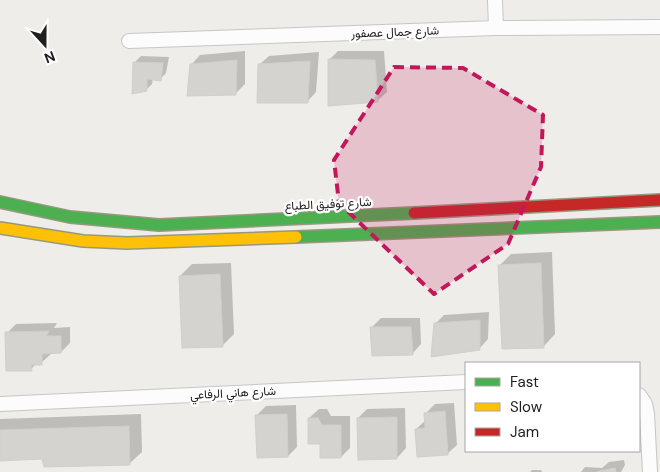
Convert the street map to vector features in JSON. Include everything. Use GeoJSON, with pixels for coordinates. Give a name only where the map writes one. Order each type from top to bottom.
{"type":"FeatureCollection","features":[{"type":"Feature","properties":{"kind":"street"},"geometry":{"type":"LineString","coordinates":[[495,0],[496,28]]}},
{"type":"Feature","properties":{"kind":"street","name":"شارع جمال عصفور"},"geometry":{"type":"LineString","coordinates":[[130,41],[496,28],[660,27]]}},
{"type":"Feature","properties":{"kind":"street","name":"شارع توفيق الطباع"},"geometry":{"type":"LineString","coordinates":[[0,202],[70,217],[159,225],[660,200]]}},
{"type":"Feature","properties":{"kind":"street"},"geometry":{"type":"LineString","coordinates":[[0,228],[83,241],[127,243],[660,222]]}},
{"type":"Feature","properties":{"kind":"street","name":"شارع هاني الرفاعي"},"geometry":{"type":"LineString","coordinates":[[0,404],[465,382]]}},
{"type":"Feature","properties":{"kind":"street"},"geometry":{"type":"LineString","coordinates":[[640,396],[645,404],[647,414],[650,472]]}},
{"type":"Feature","properties":{"kind":"highlighted area"},"geometry":{"type":"Polygon","coordinates":[[[394,67],[463,68],[543,115],[541,167],[508,244],[434,294],[339,203],[334,160],[394,67]]]}},
{"type":"Feature","properties":{"kind":"building"},"geometry":{"type":"Polygon","coordinates":[[[328,59],[375,60],[378,102],[328,106],[328,59]]]}},
{"type":"Feature","properties":{"kind":"building"},"geometry":{"type":"Polygon","coordinates":[[[237,60],[236,95],[187,96],[190,64],[237,60]]]}},
{"type":"Feature","properties":{"kind":"building"},"geometry":{"type":"Polygon","coordinates":[[[310,61],[308,103],[257,103],[258,64],[310,61]]]}},
{"type":"Feature","properties":{"kind":"building"},"geometry":{"type":"Polygon","coordinates":[[[133,62],[163,63],[161,81],[147,79],[147,91],[132,94],[133,62]]]}},
{"type":"Feature","properties":{"kind":"building"},"geometry":{"type":"Polygon","coordinates":[[[541,263],[544,348],[502,349],[498,265],[541,263]]]}},
{"type":"Feature","properties":{"kind":"building"},"geometry":{"type":"Polygon","coordinates":[[[220,274],[223,347],[182,348],[179,276],[220,274]]]}},
{"type":"Feature","properties":{"kind":"building"},"geometry":{"type":"Polygon","coordinates":[[[480,320],[480,350],[431,357],[434,323],[480,320]]]}},
{"type":"Feature","properties":{"kind":"building"},"geometry":{"type":"Polygon","coordinates":[[[370,327],[411,327],[413,355],[372,356],[370,327]]]}},
{"type":"Feature","properties":{"kind":"building"},"geometry":{"type":"Polygon","coordinates":[[[49,331],[46,336],[61,336],[61,353],[42,354],[42,365],[31,365],[32,371],[6,371],[5,332],[49,331]]]}},
{"type":"Feature","properties":{"kind":"building"},"geometry":{"type":"Polygon","coordinates":[[[445,411],[448,455],[417,457],[415,429],[425,428],[424,413],[445,411]]]}},
{"type":"Feature","properties":{"kind":"building"},"geometry":{"type":"Polygon","coordinates":[[[287,414],[288,457],[257,458],[255,415],[287,414]]]}},
{"type":"Feature","properties":{"kind":"building"},"geometry":{"type":"Polygon","coordinates":[[[397,417],[397,459],[358,460],[357,418],[397,417]]]}},
{"type":"Feature","properties":{"kind":"building"},"geometry":{"type":"Polygon","coordinates":[[[308,418],[318,418],[322,425],[341,425],[341,458],[320,458],[320,444],[308,444],[308,418]]]}},
{"type":"Feature","properties":{"kind":"building"},"geometry":{"type":"Polygon","coordinates":[[[129,426],[130,465],[44,467],[42,459],[0,461],[0,430],[129,426]]]}},
{"type":"Feature","properties":{"kind":"building"},"geometry":{"type":"Polygon","coordinates":[[[615,468],[616,472],[597,472],[599,471],[615,468]]]}},
{"type":"Feature","properties":{"kind":"traffic: fast"},"geometry":{"type":"LineString","coordinates":[[0,202],[70,217],[159,225],[414,213]]}},
{"type":"Feature","properties":{"kind":"traffic: fast"},"geometry":{"type":"LineString","coordinates":[[296,237],[660,222]]}},
{"type":"Feature","properties":{"kind":"traffic: slow"},"geometry":{"type":"LineString","coordinates":[[0,228],[83,241],[127,243],[296,237]]}},
{"type":"Feature","properties":{"kind":"traffic: jam"},"geometry":{"type":"LineString","coordinates":[[414,213],[660,200]]}}]}
